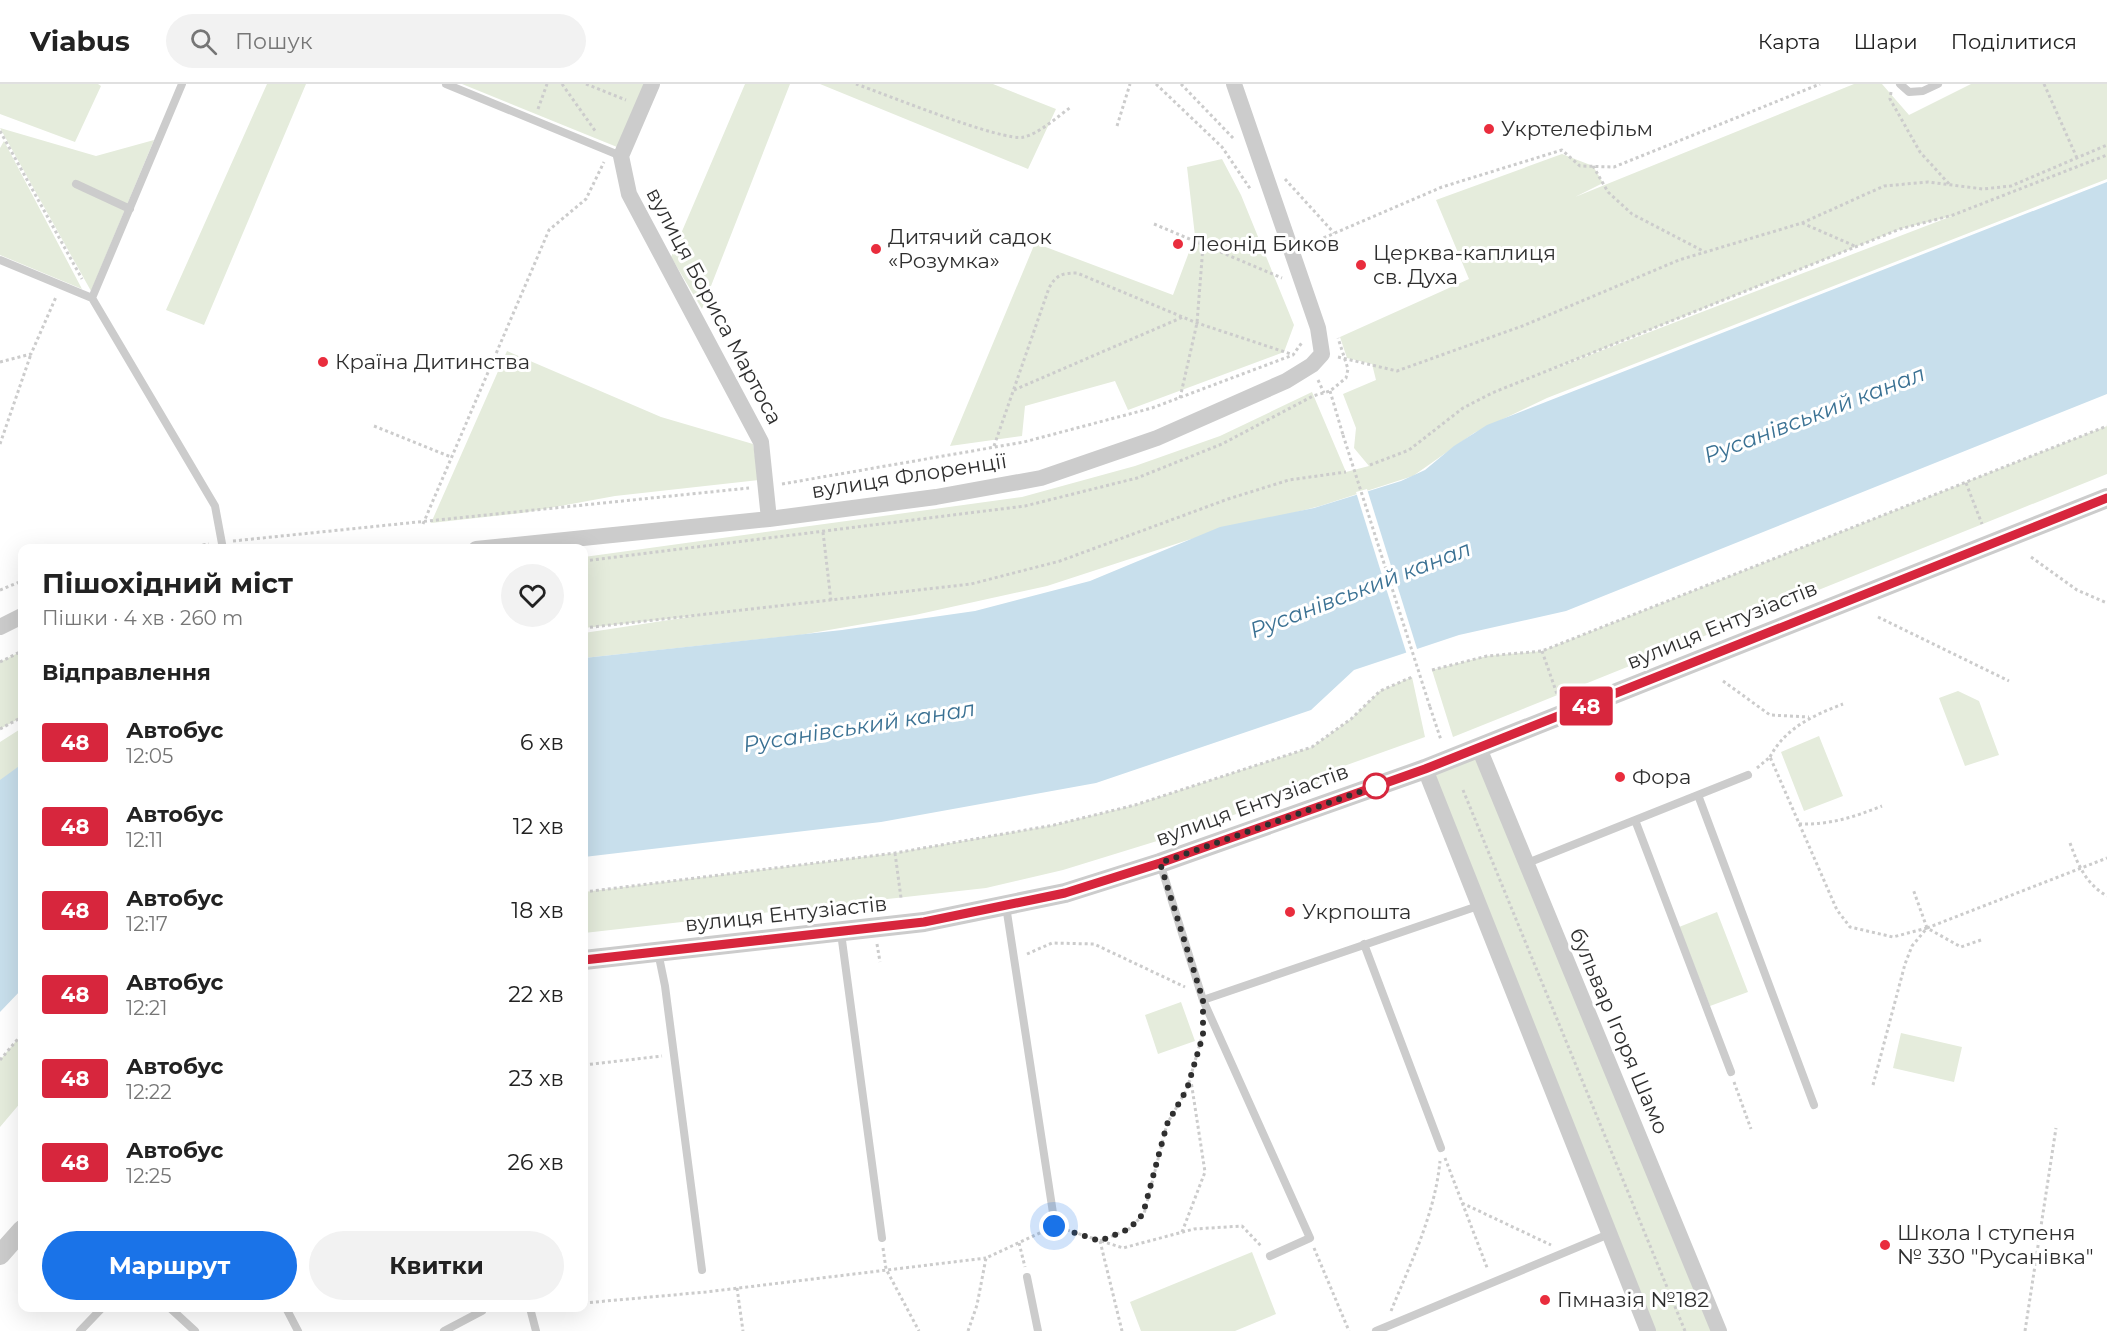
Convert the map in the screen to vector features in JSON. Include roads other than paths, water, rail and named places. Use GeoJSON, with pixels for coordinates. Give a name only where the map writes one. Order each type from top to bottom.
{"type":"FeatureCollection","features":[{"type":"Feature","properties":{"kind":"street"},"geometry":{"type":"LineString","coordinates":[[616,153],[643,106],[652,84]]}},
{"type":"Feature","properties":{"kind":"street","name":"вулиця Флоренції"},"geometry":{"type":"LineString","coordinates":[[525,544],[769,519],[936,497],[1041,478],[1157,438],[1286,381],[1312,365],[1322,354],[1318,328],[1234,84]]}},
{"type":"Feature","properties":{"kind":"street","name":"вулиця Бориса Мартоса"},"geometry":{"type":"LineString","coordinates":[[616,153],[629,194],[761,442],[769,519]]}},
{"type":"Feature","properties":{"kind":"street","name":"вулиця Ентузіастів"},"geometry":{"type":"LineString","coordinates":[[588,960],[924,922],[1065,893],[1160,863],[1425,769],[2107,498]]}},
{"type":"Feature","properties":{"kind":"street"},"geometry":{"type":"LineString","coordinates":[[0,627],[18,618]]}},
{"type":"Feature","properties":{"kind":"street","name":"бульвар Ігоря Шамо"},"geometry":{"type":"LineString","coordinates":[[1479,748],[1719,1331]]}},
{"type":"Feature","properties":{"kind":"street"},"geometry":{"type":"LineString","coordinates":[[1425,769],[1648,1331]]}},
{"type":"Feature","properties":{"kind":"street"},"geometry":{"type":"LineString","coordinates":[[0,1255],[18,1235]]}},
{"type":"Feature","properties":{"kind":"lane"},"geometry":{"type":"LineString","coordinates":[[92,298],[182,84]]}},
{"type":"Feature","properties":{"kind":"lane"},"geometry":{"type":"LineString","coordinates":[[446,84],[616,153]]}},
{"type":"Feature","properties":{"kind":"lane"},"geometry":{"type":"LineString","coordinates":[[1900,84],[1909,92],[1923,91],[1938,84]]}},
{"type":"Feature","properties":{"kind":"lane"},"geometry":{"type":"LineString","coordinates":[[76,184],[130,208]]}},
{"type":"Feature","properties":{"kind":"lane"},"geometry":{"type":"LineString","coordinates":[[0,260],[92,298],[215,506],[223,544]]}},
{"type":"Feature","properties":{"kind":"lane"},"geometry":{"type":"LineString","coordinates":[[1525,864],[1748,775]]}},
{"type":"Feature","properties":{"kind":"lane"},"geometry":{"type":"LineString","coordinates":[[1698,795],[1814,1104]]}},
{"type":"Feature","properties":{"kind":"lane"},"geometry":{"type":"LineString","coordinates":[[1635,820],[1731,1072]]}},
{"type":"Feature","properties":{"kind":"lane"},"geometry":{"type":"LineString","coordinates":[[1160,863],[1203,1000],[1310,1238],[1270,1256]]}},
{"type":"Feature","properties":{"kind":"lane"},"geometry":{"type":"LineString","coordinates":[[1006,906],[1012,960],[1054,1226]]}},
{"type":"Feature","properties":{"kind":"lane"},"geometry":{"type":"LineString","coordinates":[[1203,1000],[1478,906]]}},
{"type":"Feature","properties":{"kind":"lane"},"geometry":{"type":"LineString","coordinates":[[841,933],[882,1238]]}},
{"type":"Feature","properties":{"kind":"lane"},"geometry":{"type":"LineString","coordinates":[[1364,944],[1441,1148]]}},
{"type":"Feature","properties":{"kind":"lane"},"geometry":{"type":"LineString","coordinates":[[658,952],[674,1054],[702,1270]]}},
{"type":"Feature","properties":{"kind":"lane"},"geometry":{"type":"LineString","coordinates":[[1379,1329],[1609,1234]]}},
{"type":"Feature","properties":{"kind":"lane"},"geometry":{"type":"LineString","coordinates":[[1027,1277],[1038,1331]]}},
{"type":"Feature","properties":{"kind":"lane"},"geometry":{"type":"LineString","coordinates":[[80,1331],[98,1312]]}},
{"type":"Feature","properties":{"kind":"lane"},"geometry":{"type":"LineString","coordinates":[[174,1312],[195,1331]]}},
{"type":"Feature","properties":{"kind":"lane"},"geometry":{"type":"LineString","coordinates":[[288,1312],[298,1331]]}},
{"type":"Feature","properties":{"kind":"lane"},"geometry":{"type":"LineString","coordinates":[[444,1331],[480,1312]]}},
{"type":"Feature","properties":{"kind":"lane"},"geometry":{"type":"LineString","coordinates":[[531,1312],[536,1331]]}},
{"type":"Feature","properties":{"kind":"water","name":"Русанівський канал"},"geometry":{"type":"Polygon","coordinates":[[[2107,182],[2107,394],[1566,611],[1459,635],[1354,670],[1311,710],[1096,783],[881,822],[588,857],[588,658],[842,630],[975,611],[1090,581],[1220,527],[1314,508],[1401,481],[1425,470],[1454,446],[1487,425],[2107,182]]]}},
{"type":"Feature","properties":{"kind":"water"},"geometry":{"type":"Polygon","coordinates":[[[18,767],[18,993],[0,1012],[0,780],[18,767]]]}},
{"type":"Feature","properties":{"kind":"place","name":"Укртелефільм"},"geometry":{"type":"Point","coordinates":[1489,129]}},
{"type":"Feature","properties":{"kind":"place","name":"Леонід Биков"},"geometry":{"type":"Point","coordinates":[1178,244]}},
{"type":"Feature","properties":{"kind":"place","name":"Дитячий садок «Розумка»"},"geometry":{"type":"Point","coordinates":[876,249]}},
{"type":"Feature","properties":{"kind":"place","name":"Церква-каплиця св. Духа"},"geometry":{"type":"Point","coordinates":[1361,265]}},
{"type":"Feature","properties":{"kind":"place","name":"Країна Дитинства"},"geometry":{"type":"Point","coordinates":[323,362]}},
{"type":"Feature","properties":{"kind":"place","name":"Фора"},"geometry":{"type":"Point","coordinates":[1620,777]}},
{"type":"Feature","properties":{"kind":"place","name":"Укрпошта"},"geometry":{"type":"Point","coordinates":[1290,912]}},
{"type":"Feature","properties":{"kind":"place","name":"Школа І ступеня № 330 \"Русанівка\""},"geometry":{"type":"Point","coordinates":[1885,1245]}},
{"type":"Feature","properties":{"kind":"place","name":"Гімназія №182"},"geometry":{"type":"Point","coordinates":[1545,1300]}}]}
